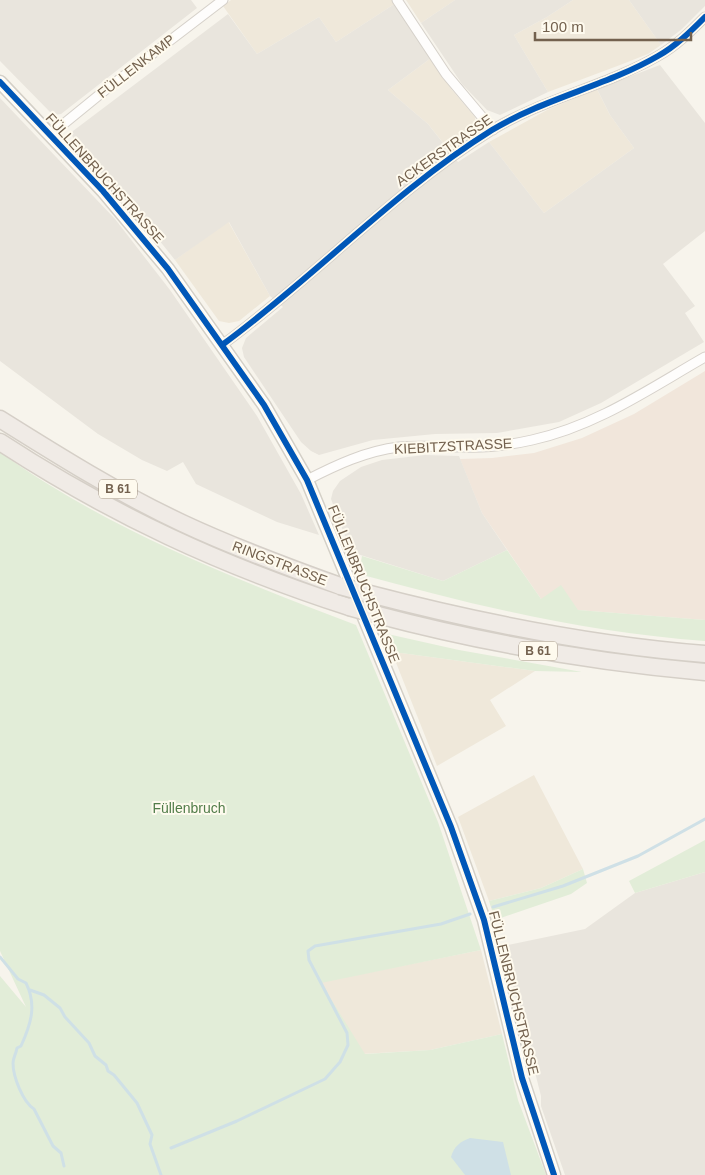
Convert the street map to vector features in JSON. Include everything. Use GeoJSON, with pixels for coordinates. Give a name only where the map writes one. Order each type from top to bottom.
{"type":"FeatureCollection","features":[{"type":"Feature","properties":{"kind":"highway","name":"RINGSTRASSE"},"geometry":{"type":"LineString","coordinates":[[0,419],[86,472],[181,522],[291,569],[340,586],[506,627],[577,639],[705,654]]}},
{"type":"Feature","properties":{"kind":"highway","name":"RINGSTRASSE"},"geometry":{"type":"LineString","coordinates":[[0,442],[82,493],[172,540],[237,568],[349,607],[474,639],[556,654],[705,672]]}},
{"type":"Feature","properties":{"kind":"street","name":"FÜLLENKAMP"},"geometry":{"type":"LineString","coordinates":[[50,135],[223,0]]}},
{"type":"Feature","properties":{"kind":"street"},"geometry":{"type":"LineString","coordinates":[[398,0],[446,74],[494,130]]}},
{"type":"Feature","properties":{"kind":"street","name":"ACKERSTRASSE"},"geometry":{"type":"LineString","coordinates":[[222,345],[409,188],[441,164],[494,130],[558,98],[658,56],[686,36],[705,17]]}},
{"type":"Feature","properties":{"kind":"street","name":"FÜLLENBRUCHSTRASSE"},"geometry":{"type":"LineString","coordinates":[[0,82],[143,236],[264,405],[307,480],[451,828],[484,920],[522,1078],[554,1175]]}},
{"type":"Feature","properties":{"kind":"street","name":"KIEBITZSTRASSE"},"geometry":{"type":"LineString","coordinates":[[307,480],[343,462],[398,447],[480,447],[517,443],[546,436],[602,416],[705,356]]}},
{"type":"Feature","properties":{"kind":"shaded area"},"geometry":{"type":"Polygon","coordinates":[[[0,0],[191,0],[197,8],[61,114],[53,115],[0,61],[0,0]]]}},
{"type":"Feature","properties":{"kind":"shaded area"},"geometry":{"type":"Polygon","coordinates":[[[231,0],[393,0],[396,3],[336,42],[319,17],[257,54],[223,6],[231,0]]]}},
{"type":"Feature","properties":{"kind":"shaded area"},"geometry":{"type":"Polygon","coordinates":[[[406,0],[455,0],[421,23],[406,0]]]}},
{"type":"Feature","properties":{"kind":"shaded area"},"geometry":{"type":"Polygon","coordinates":[[[455,0],[573,0],[514,35],[548,92],[500,115],[487,110],[462,84],[421,23],[455,0]]]}},
{"type":"Feature","properties":{"kind":"shaded area"},"geometry":{"type":"Polygon","coordinates":[[[573,0],[629,0],[661,45],[648,54],[548,92],[514,35],[573,0]]]}},
{"type":"Feature","properties":{"kind":"shaded area"},"geometry":{"type":"Polygon","coordinates":[[[629,0],[705,0],[705,6],[682,29],[661,45],[629,0]]]}},
{"type":"Feature","properties":{"kind":"shaded area"},"geometry":{"type":"Polygon","coordinates":[[[396,3],[431,58],[388,90],[428,124],[458,162],[489,142],[544,213],[634,148],[610,115],[597,89],[660,65],[705,123],[705,231],[663,264],[695,306],[685,313],[704,342],[601,403],[559,422],[497,433],[435,434],[373,440],[319,455],[301,442],[244,357],[242,348],[246,338],[283,307],[270,296],[229,222],[175,260],[139,215],[77,147],[72,135],[73,131],[228,14],[257,54],[319,17],[336,42],[396,3]]]}},
{"type":"Feature","properties":{"kind":"shaded area"},"geometry":{"type":"Polygon","coordinates":[[[431,58],[452,90],[475,117],[476,126],[470,134],[448,149],[428,124],[388,90],[431,58]]]}},
{"type":"Feature","properties":{"kind":"shaded area"},"geometry":{"type":"Polygon","coordinates":[[[597,89],[610,115],[634,148],[544,213],[489,142],[547,110],[597,89]]]}},
{"type":"Feature","properties":{"kind":"shaded area"},"geometry":{"type":"Polygon","coordinates":[[[0,98],[115,219],[170,290],[257,416],[301,494],[319,535],[277,522],[196,484],[183,462],[167,471],[142,460],[98,434],[0,361],[0,98]]]}},
{"type":"Feature","properties":{"kind":"shaded area"},"geometry":{"type":"Polygon","coordinates":[[[228,221],[270,296],[239,321],[229,323],[219,321],[175,260],[228,221]]]}},
{"type":"Feature","properties":{"kind":"shaded area"},"geometry":{"type":"Polygon","coordinates":[[[705,371],[705,620],[578,610],[541,599],[482,513],[460,459],[492,458],[534,453],[582,438],[634,414],[705,371]]]}},
{"type":"Feature","properties":{"kind":"shaded area"},"geometry":{"type":"Polygon","coordinates":[[[425,455],[459,456],[482,513],[507,550],[443,581],[351,552],[331,499],[333,491],[340,481],[361,467],[382,460],[425,455]]]}},
{"type":"Feature","properties":{"kind":"shaded area"},"geometry":{"type":"Polygon","coordinates":[[[401,653],[535,671],[490,700],[506,726],[437,766],[393,655],[401,653]]]}},
{"type":"Feature","properties":{"kind":"shaded area"},"geometry":{"type":"Polygon","coordinates":[[[534,775],[583,869],[541,888],[489,901],[458,817],[534,775]]]}},
{"type":"Feature","properties":{"kind":"shaded area"},"geometry":{"type":"Polygon","coordinates":[[[705,872],[705,1175],[565,1175],[541,1106],[541,1096],[503,946],[585,929],[635,893],[705,872]]]}},
{"type":"Feature","properties":{"kind":"shaded area"},"geometry":{"type":"Polygon","coordinates":[[[481,950],[502,1034],[430,1050],[361,1054],[321,982],[481,950]]]}},
{"type":"Feature","properties":{"kind":"shaded area"},"geometry":{"type":"Polygon","coordinates":[[[470,1138],[503,1142],[511,1175],[465,1175],[451,1157],[458,1145],[470,1138]]]}},
{"type":"Feature","properties":{"kind":"green space","name":"Füllenbruch"},"geometry":{"type":"Polygon","coordinates":[[[0,452],[41,480],[128,529],[218,570],[356,625],[438,822],[481,950],[321,983],[365,1054],[430,1050],[502,1034],[518,1100],[546,1175],[0,1175],[0,976],[26,1007],[0,951],[0,452]]]}},
{"type":"Feature","properties":{"kind":"green space"},"geometry":{"type":"Polygon","coordinates":[[[507,550],[541,599],[561,585],[578,610],[705,620],[705,641],[617,632],[530,616],[487,607],[359,574],[362,556],[443,581],[507,550]]]}},
{"type":"Feature","properties":{"kind":"green space"},"geometry":{"type":"Polygon","coordinates":[[[383,633],[459,650],[582,672],[535,671],[401,653],[393,655],[383,633]]]}},
{"type":"Feature","properties":{"kind":"green space"},"geometry":{"type":"Polygon","coordinates":[[[705,840],[705,872],[635,893],[629,881],[705,840]]]}},
{"type":"Feature","properties":{"kind":"green space"},"geometry":{"type":"Polygon","coordinates":[[[583,869],[587,883],[571,894],[495,920],[489,901],[541,888],[583,869]]]}},
{"type":"Feature","properties":{"kind":"waterway"},"geometry":{"type":"LineString","coordinates":[[493,907],[563,886],[638,856],[705,819]]}},
{"type":"Feature","properties":{"kind":"waterway"},"geometry":{"type":"LineString","coordinates":[[171,1148],[237,1121],[325,1079],[340,1062],[348,1045],[347,1033],[309,960],[308,951],[315,946],[441,924],[470,914]]}},
{"type":"Feature","properties":{"kind":"waterway"},"geometry":{"type":"LineString","coordinates":[[0,957],[18,979],[26,983],[32,1007],[28,1030],[21,1046],[17,1048],[13,1069],[26,1101],[34,1109],[53,1146],[61,1153],[64,1166]]}},
{"type":"Feature","properties":{"kind":"waterway"},"geometry":{"type":"LineString","coordinates":[[30,990],[44,995],[60,1008],[65,1017],[89,1043],[95,1056],[106,1065],[108,1071],[114,1075],[137,1103],[152,1135],[150,1144],[161,1175]]}},
{"type":"Feature","properties":{"kind":"cycle path"},"geometry":{"type":"LineString","coordinates":[[222,345],[290,291],[388,207],[456,154],[512,119],[554,100],[618,76],[658,56],[677,43],[705,17]]}},
{"type":"Feature","properties":{"kind":"cycle path"},"geometry":{"type":"LineString","coordinates":[[0,82],[103,191],[168,269],[264,405],[307,480],[451,827],[484,920],[522,1078],[554,1175]]}}]}
